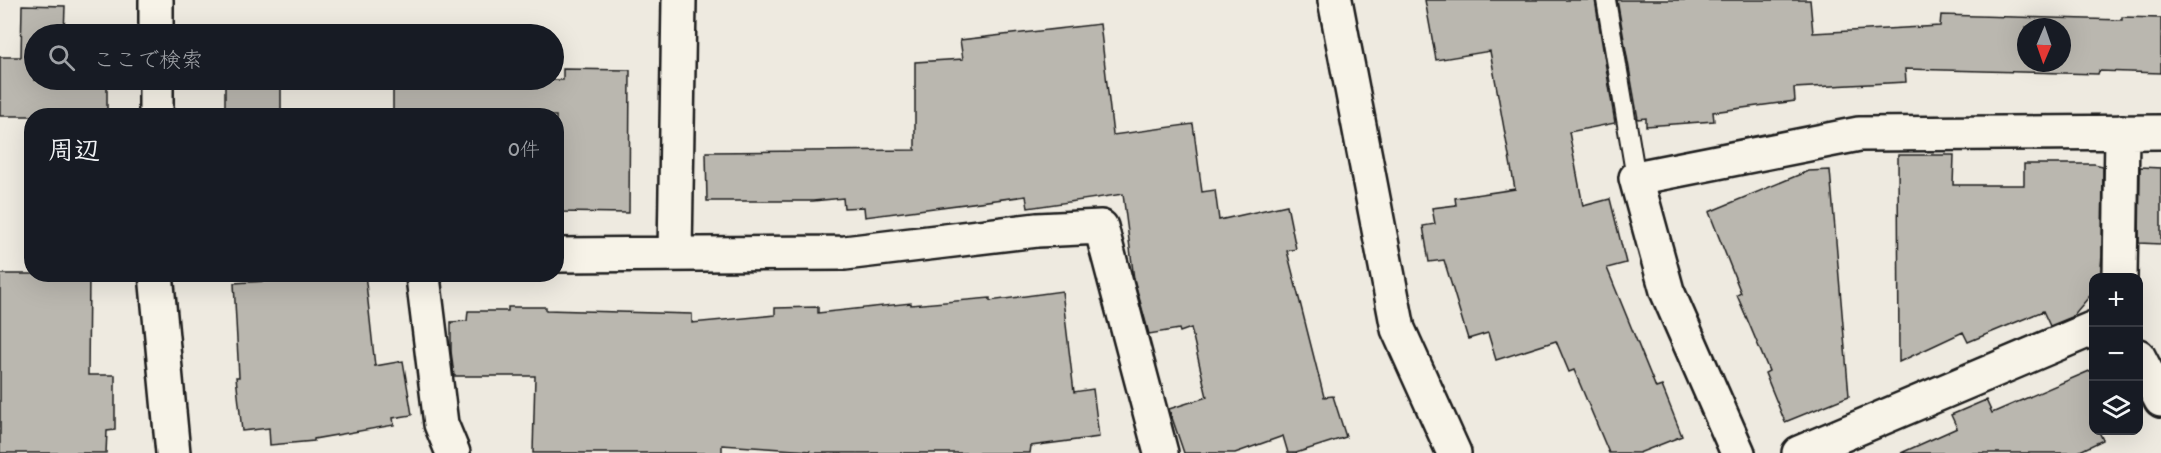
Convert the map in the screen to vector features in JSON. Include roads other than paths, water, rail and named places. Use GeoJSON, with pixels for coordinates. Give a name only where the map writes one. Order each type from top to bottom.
{"type":"FeatureCollection","features":[{"type":"Feature","properties":{"kind":"street"},"geometry":{"type":"LineString","coordinates":[[156,0],[156,24]]}},
{"type":"Feature","properties":{"kind":"street"},"geometry":{"type":"LineString","coordinates":[[675,255],[679,0]]}},
{"type":"Feature","properties":{"kind":"street"},"geometry":{"type":"LineString","coordinates":[[1335,0],[1398,329],[1454,453]]}},
{"type":"Feature","properties":{"kind":"street"},"geometry":{"type":"LineString","coordinates":[[156,90],[156,108]]}},
{"type":"Feature","properties":{"kind":"street"},"geometry":{"type":"LineString","coordinates":[[2120,273],[2122,132]]}},
{"type":"Feature","properties":{"kind":"street"},"geometry":{"type":"LineString","coordinates":[[1738,453],[1667,291],[1636,178],[1859,134],[2161,132]]}},
{"type":"Feature","properties":{"kind":"street"},"geometry":{"type":"LineString","coordinates":[[564,255],[845,253],[1037,230],[1101,226],[1161,453]]}},
{"type":"Feature","properties":{"kind":"street"},"geometry":{"type":"LineString","coordinates":[[157,282],[173,453]]}},
{"type":"Feature","properties":{"kind":"street"},"geometry":{"type":"LineString","coordinates":[[424,282],[441,424],[453,453]]}},
{"type":"Feature","properties":{"kind":"street"},"geometry":{"type":"LineString","coordinates":[[1799,453],[2089,330]]}},
{"type":"Feature","properties":{"kind":"street"},"geometry":{"type":"LineString","coordinates":[[2143,364],[2161,400]]}},
{"type":"Feature","properties":{"kind":"lane"},"geometry":{"type":"LineString","coordinates":[[1606,0],[1636,178]]}}]}
